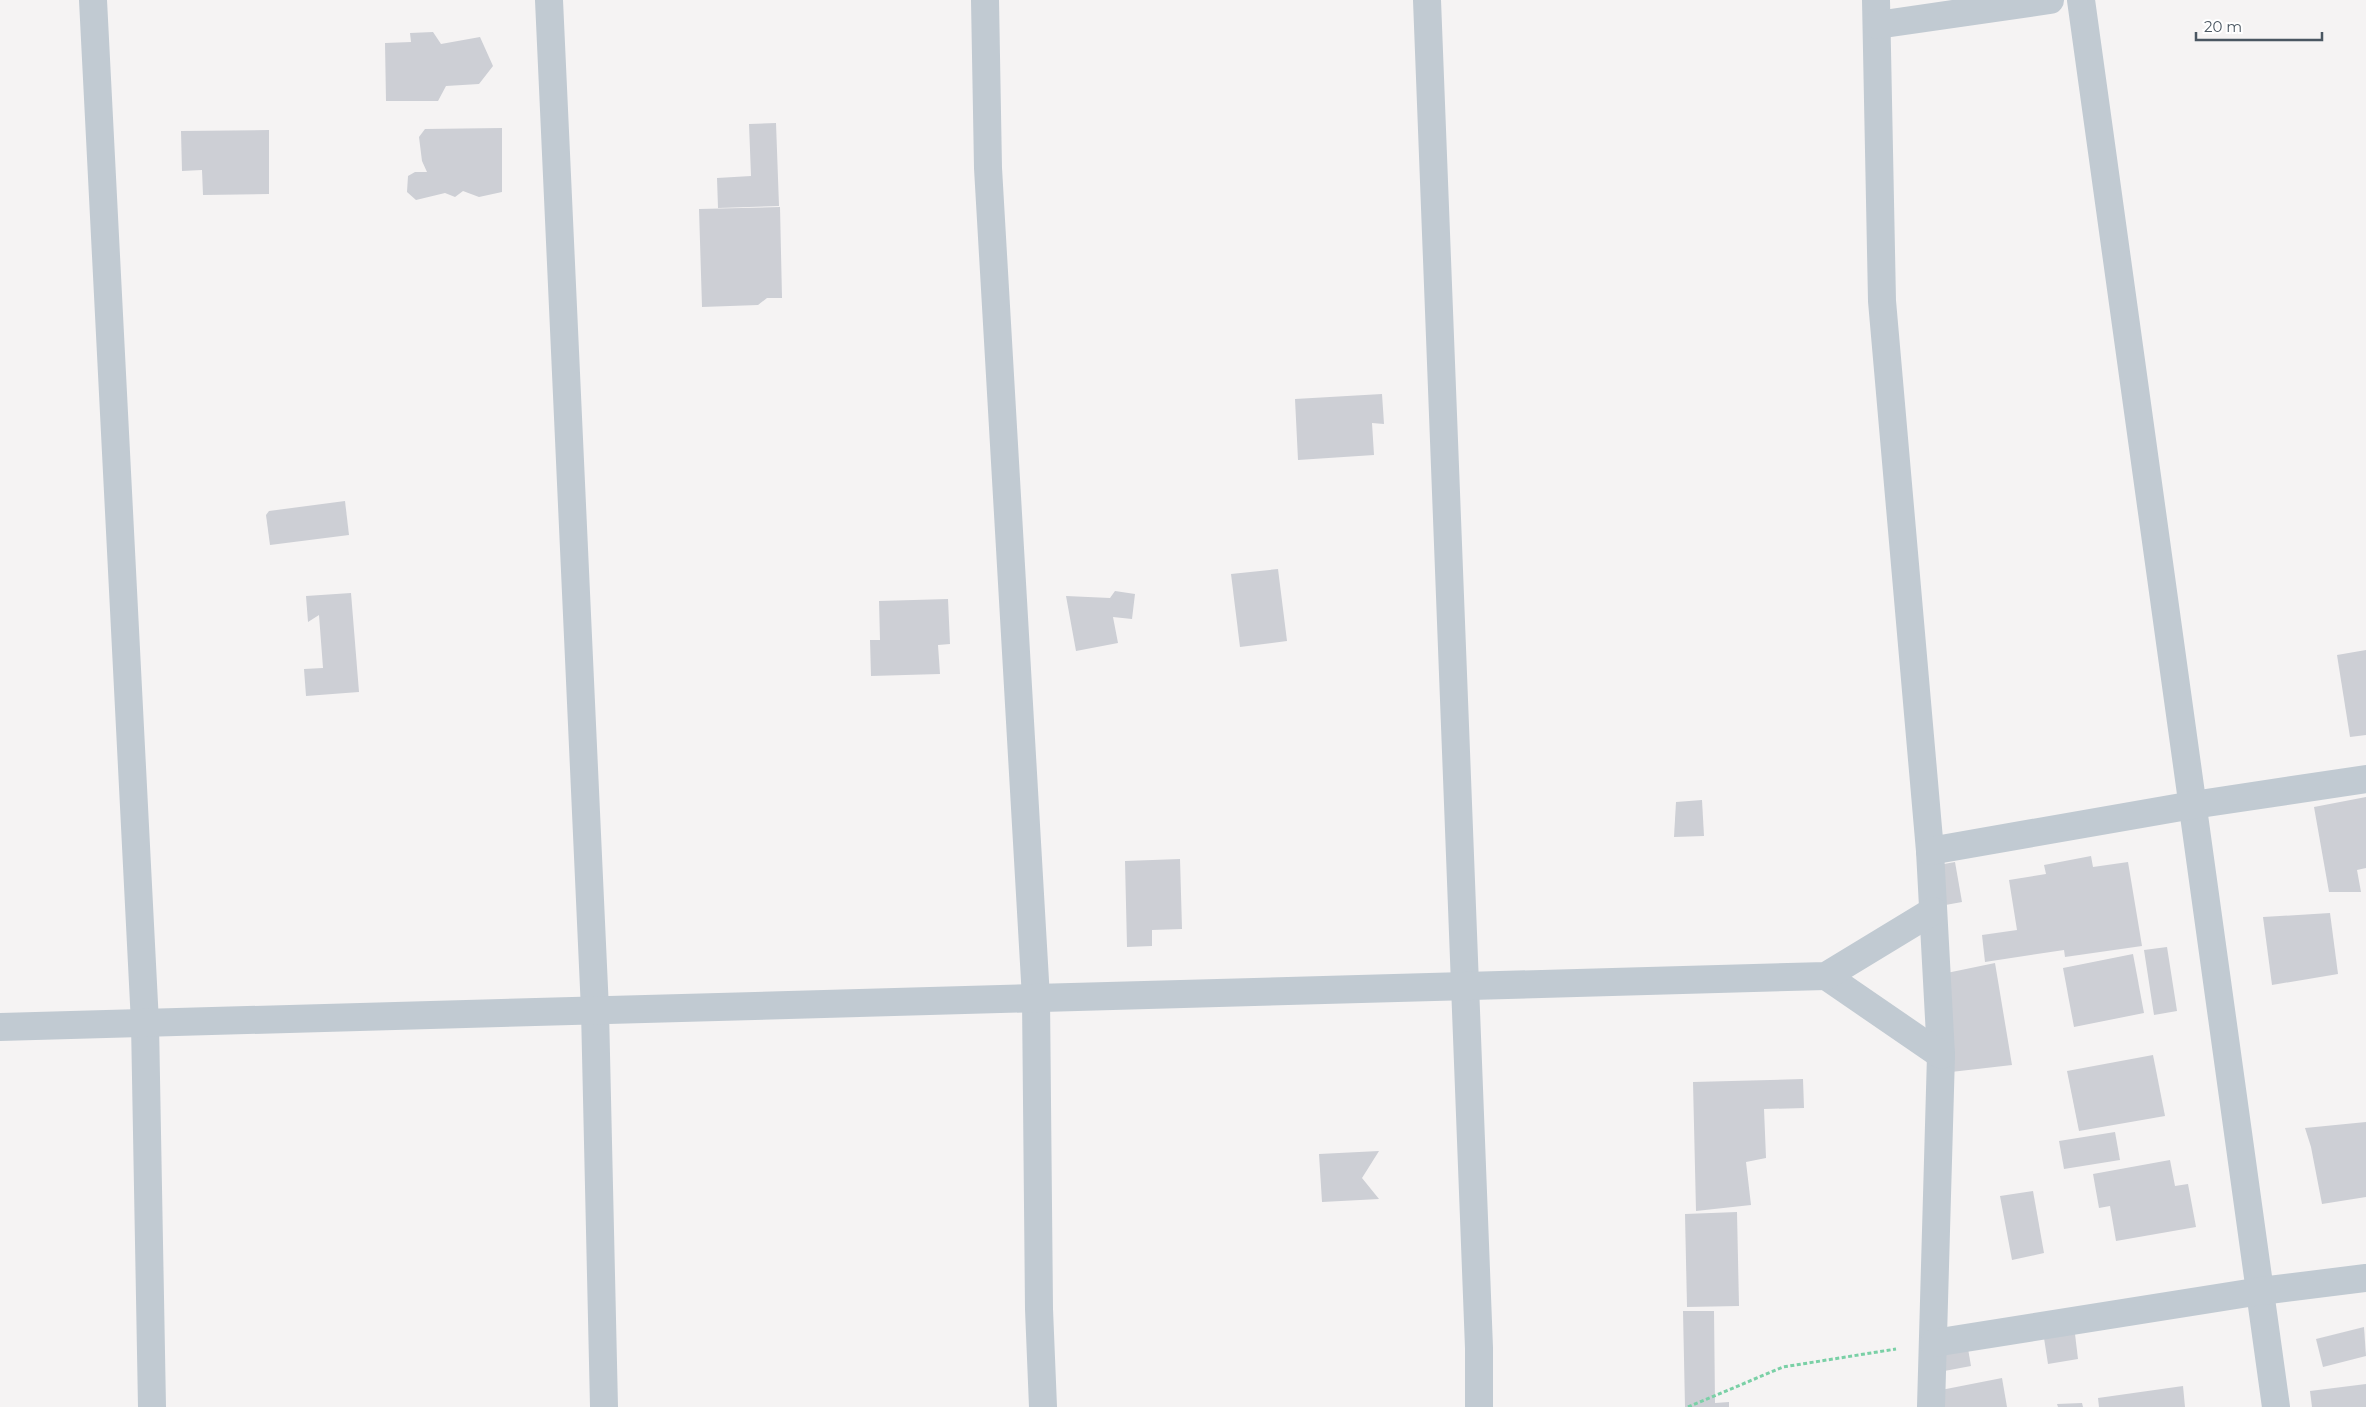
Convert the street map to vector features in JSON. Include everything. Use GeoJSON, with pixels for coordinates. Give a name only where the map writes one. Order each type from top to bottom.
{"type":"FeatureCollection","features":[{"type":"Feature","properties":{"kind":"street"},"geometry":{"type":"LineString","coordinates":[[93,0],[145,1023],[152,1407]]}},
{"type":"Feature","properties":{"kind":"street"},"geometry":{"type":"LineString","coordinates":[[549,0],[595,1010],[604,1407]]}},
{"type":"Feature","properties":{"kind":"street"},"geometry":{"type":"LineString","coordinates":[[985,0],[989,177],[1036,998],[1039,1309],[1043,1407]]}},
{"type":"Feature","properties":{"kind":"street"},"geometry":{"type":"LineString","coordinates":[[1426,0],[1480,1348],[1479,1407]]}},
{"type":"Feature","properties":{"kind":"street"},"geometry":{"type":"LineString","coordinates":[[1931,1407],[1941,1055],[1930,850],[1882,301],[1877,13],[2050,0]]}},
{"type":"Feature","properties":{"kind":"street"},"geometry":{"type":"LineString","coordinates":[[2081,0],[2276,1407]]}},
{"type":"Feature","properties":{"kind":"street"},"geometry":{"type":"LineString","coordinates":[[1930,850],[2193,805],[2366,780]]}},
{"type":"Feature","properties":{"kind":"street"},"geometry":{"type":"LineString","coordinates":[[0,1027],[1826,976],[1933,911]]}},
{"type":"Feature","properties":{"kind":"street"},"geometry":{"type":"LineString","coordinates":[[1826,976],[1941,1055]]}},
{"type":"Feature","properties":{"kind":"street"},"geometry":{"type":"LineString","coordinates":[[1934,1343],[2261,1291],[2366,1278]]}},
{"type":"Feature","properties":{"kind":"path"},"geometry":{"type":"LineString","coordinates":[[1688,1407],[1783,1367],[1934,1343]]}},
{"type":"Feature","properties":{"kind":"building"},"geometry":{"type":"Polygon","coordinates":[[[433,32],[441,44],[480,37],[493,66],[479,84],[446,86],[438,101],[386,101],[385,43],[411,42],[410,33],[433,32]]]}},
{"type":"Feature","properties":{"kind":"building"},"geometry":{"type":"Polygon","coordinates":[[[776,123],[779,206],[718,208],[717,178],[751,176],[749,124],[776,123]]]}},
{"type":"Feature","properties":{"kind":"building"},"geometry":{"type":"Polygon","coordinates":[[[502,128],[502,192],[479,197],[463,191],[455,197],[445,193],[416,200],[407,192],[408,176],[415,172],[427,172],[422,161],[419,137],[425,129],[502,128]]]}},
{"type":"Feature","properties":{"kind":"building"},"geometry":{"type":"Polygon","coordinates":[[[269,130],[269,194],[203,195],[202,170],[182,171],[181,131],[269,130]]]}},
{"type":"Feature","properties":{"kind":"building"},"geometry":{"type":"Polygon","coordinates":[[[780,207],[782,298],[767,298],[758,305],[702,307],[699,209],[780,207]]]}},
{"type":"Feature","properties":{"kind":"building"},"geometry":{"type":"Polygon","coordinates":[[[1382,394],[1384,424],[1372,423],[1374,455],[1298,460],[1295,399],[1382,394]]]}},
{"type":"Feature","properties":{"kind":"building"},"geometry":{"type":"Polygon","coordinates":[[[345,501],[349,535],[270,545],[266,515],[269,511],[345,501]]]}},
{"type":"Feature","properties":{"kind":"building"},"geometry":{"type":"Polygon","coordinates":[[[1278,569],[1287,641],[1240,647],[1231,574],[1278,569]]]}},
{"type":"Feature","properties":{"kind":"building"},"geometry":{"type":"Polygon","coordinates":[[[1115,591],[1135,594],[1132,619],[1113,617],[1118,643],[1076,651],[1066,596],[1110,598],[1115,591]]]}},
{"type":"Feature","properties":{"kind":"building"},"geometry":{"type":"Polygon","coordinates":[[[351,593],[359,692],[306,696],[304,669],[323,668],[319,615],[308,622],[306,596],[351,593]]]}},
{"type":"Feature","properties":{"kind":"building"},"geometry":{"type":"Polygon","coordinates":[[[948,599],[950,644],[938,645],[940,674],[871,676],[870,640],[880,640],[879,601],[948,599]]]}},
{"type":"Feature","properties":{"kind":"building"},"geometry":{"type":"Polygon","coordinates":[[[2366,650],[2366,735],[2350,737],[2337,655],[2366,650]]]}},
{"type":"Feature","properties":{"kind":"building"},"geometry":{"type":"Polygon","coordinates":[[[2366,797],[2366,868],[2357,870],[2361,892],[2329,892],[2314,807],[2366,797]]]}},
{"type":"Feature","properties":{"kind":"building"},"geometry":{"type":"Polygon","coordinates":[[[1702,800],[1704,836],[1674,837],[1676,802],[1702,800]]]}},
{"type":"Feature","properties":{"kind":"building"},"geometry":{"type":"Polygon","coordinates":[[[2091,856],[2093,867],[2128,862],[2142,946],[2065,957],[2064,950],[1985,962],[1982,935],[2017,930],[2009,880],[2046,874],[2044,865],[2091,856]]]}},
{"type":"Feature","properties":{"kind":"building"},"geometry":{"type":"Polygon","coordinates":[[[1180,859],[1182,929],[1152,930],[1152,946],[1127,947],[1125,861],[1180,859]]]}},
{"type":"Feature","properties":{"kind":"building"},"geometry":{"type":"Polygon","coordinates":[[[1955,862],[1962,902],[1940,906],[1933,866],[1955,862]]]}},
{"type":"Feature","properties":{"kind":"building"},"geometry":{"type":"Polygon","coordinates":[[[2330,913],[2338,974],[2272,985],[2263,917],[2330,913]]]}},
{"type":"Feature","properties":{"kind":"building"},"geometry":{"type":"Polygon","coordinates":[[[2167,947],[2177,1011],[2154,1015],[2144,950],[2167,947]]]}},
{"type":"Feature","properties":{"kind":"building"},"geometry":{"type":"Polygon","coordinates":[[[2133,954],[2144,1013],[2074,1027],[2063,968],[2133,954]]]}},
{"type":"Feature","properties":{"kind":"building"},"geometry":{"type":"Polygon","coordinates":[[[1995,963],[2012,1065],[1951,1072],[1937,975],[1995,963]]]}},
{"type":"Feature","properties":{"kind":"building"},"geometry":{"type":"Polygon","coordinates":[[[2153,1055],[2165,1116],[2079,1131],[2067,1071],[2153,1055]]]}},
{"type":"Feature","properties":{"kind":"building"},"geometry":{"type":"Polygon","coordinates":[[[1803,1079],[1804,1108],[1764,1109],[1766,1158],[1746,1162],[1751,1205],[1696,1211],[1693,1082],[1803,1079]]]}},
{"type":"Feature","properties":{"kind":"building"},"geometry":{"type":"Polygon","coordinates":[[[2366,1122],[2366,1197],[2322,1204],[2311,1147],[2305,1128],[2366,1122]]]}},
{"type":"Feature","properties":{"kind":"building"},"geometry":{"type":"Polygon","coordinates":[[[2115,1132],[2120,1160],[2064,1169],[2059,1141],[2115,1132]]]}},
{"type":"Feature","properties":{"kind":"building"},"geometry":{"type":"Polygon","coordinates":[[[1379,1151],[1362,1178],[1379,1199],[1322,1202],[1319,1154],[1379,1151]]]}},
{"type":"Feature","properties":{"kind":"building"},"geometry":{"type":"Polygon","coordinates":[[[2170,1160],[2175,1186],[2188,1184],[2196,1227],[2116,1241],[2110,1206],[2099,1208],[2093,1174],[2170,1160]]]}},
{"type":"Feature","properties":{"kind":"building"},"geometry":{"type":"Polygon","coordinates":[[[2033,1191],[2044,1253],[2012,1260],[2000,1196],[2033,1191]]]}},
{"type":"Feature","properties":{"kind":"building"},"geometry":{"type":"Polygon","coordinates":[[[1737,1212],[1739,1306],[1687,1307],[1685,1214],[1737,1212]]]}},
{"type":"Feature","properties":{"kind":"building"},"geometry":{"type":"Polygon","coordinates":[[[1683,1311],[1714,1311],[1715,1403],[1729,1402],[1729,1407],[1685,1407],[1683,1311]]]}},
{"type":"Feature","properties":{"kind":"building"},"geometry":{"type":"Polygon","coordinates":[[[2364,1327],[2366,1356],[2323,1367],[2316,1339],[2364,1327]]]}},
{"type":"Feature","properties":{"kind":"building"},"geometry":{"type":"Polygon","coordinates":[[[2075,1334],[2078,1359],[2048,1364],[2044,1338],[2075,1334]]]}},
{"type":"Feature","properties":{"kind":"building"},"geometry":{"type":"Polygon","coordinates":[[[1967,1343],[1971,1366],[1939,1372],[1935,1349],[1967,1343]]]}},
{"type":"Feature","properties":{"kind":"building"},"geometry":{"type":"Polygon","coordinates":[[[2002,1378],[2007,1407],[1944,1407],[1941,1390],[2002,1378]]]}},
{"type":"Feature","properties":{"kind":"building"},"geometry":{"type":"Polygon","coordinates":[[[2366,1384],[2366,1407],[2312,1407],[2310,1391],[2366,1384]]]}},
{"type":"Feature","properties":{"kind":"building"},"geometry":{"type":"Polygon","coordinates":[[[2183,1386],[2185,1407],[2099,1407],[2098,1398],[2183,1386]]]}},
{"type":"Feature","properties":{"kind":"building"},"geometry":{"type":"Polygon","coordinates":[[[2082,1403],[2083,1407],[2058,1407],[2057,1404],[2082,1403]]]}}]}
